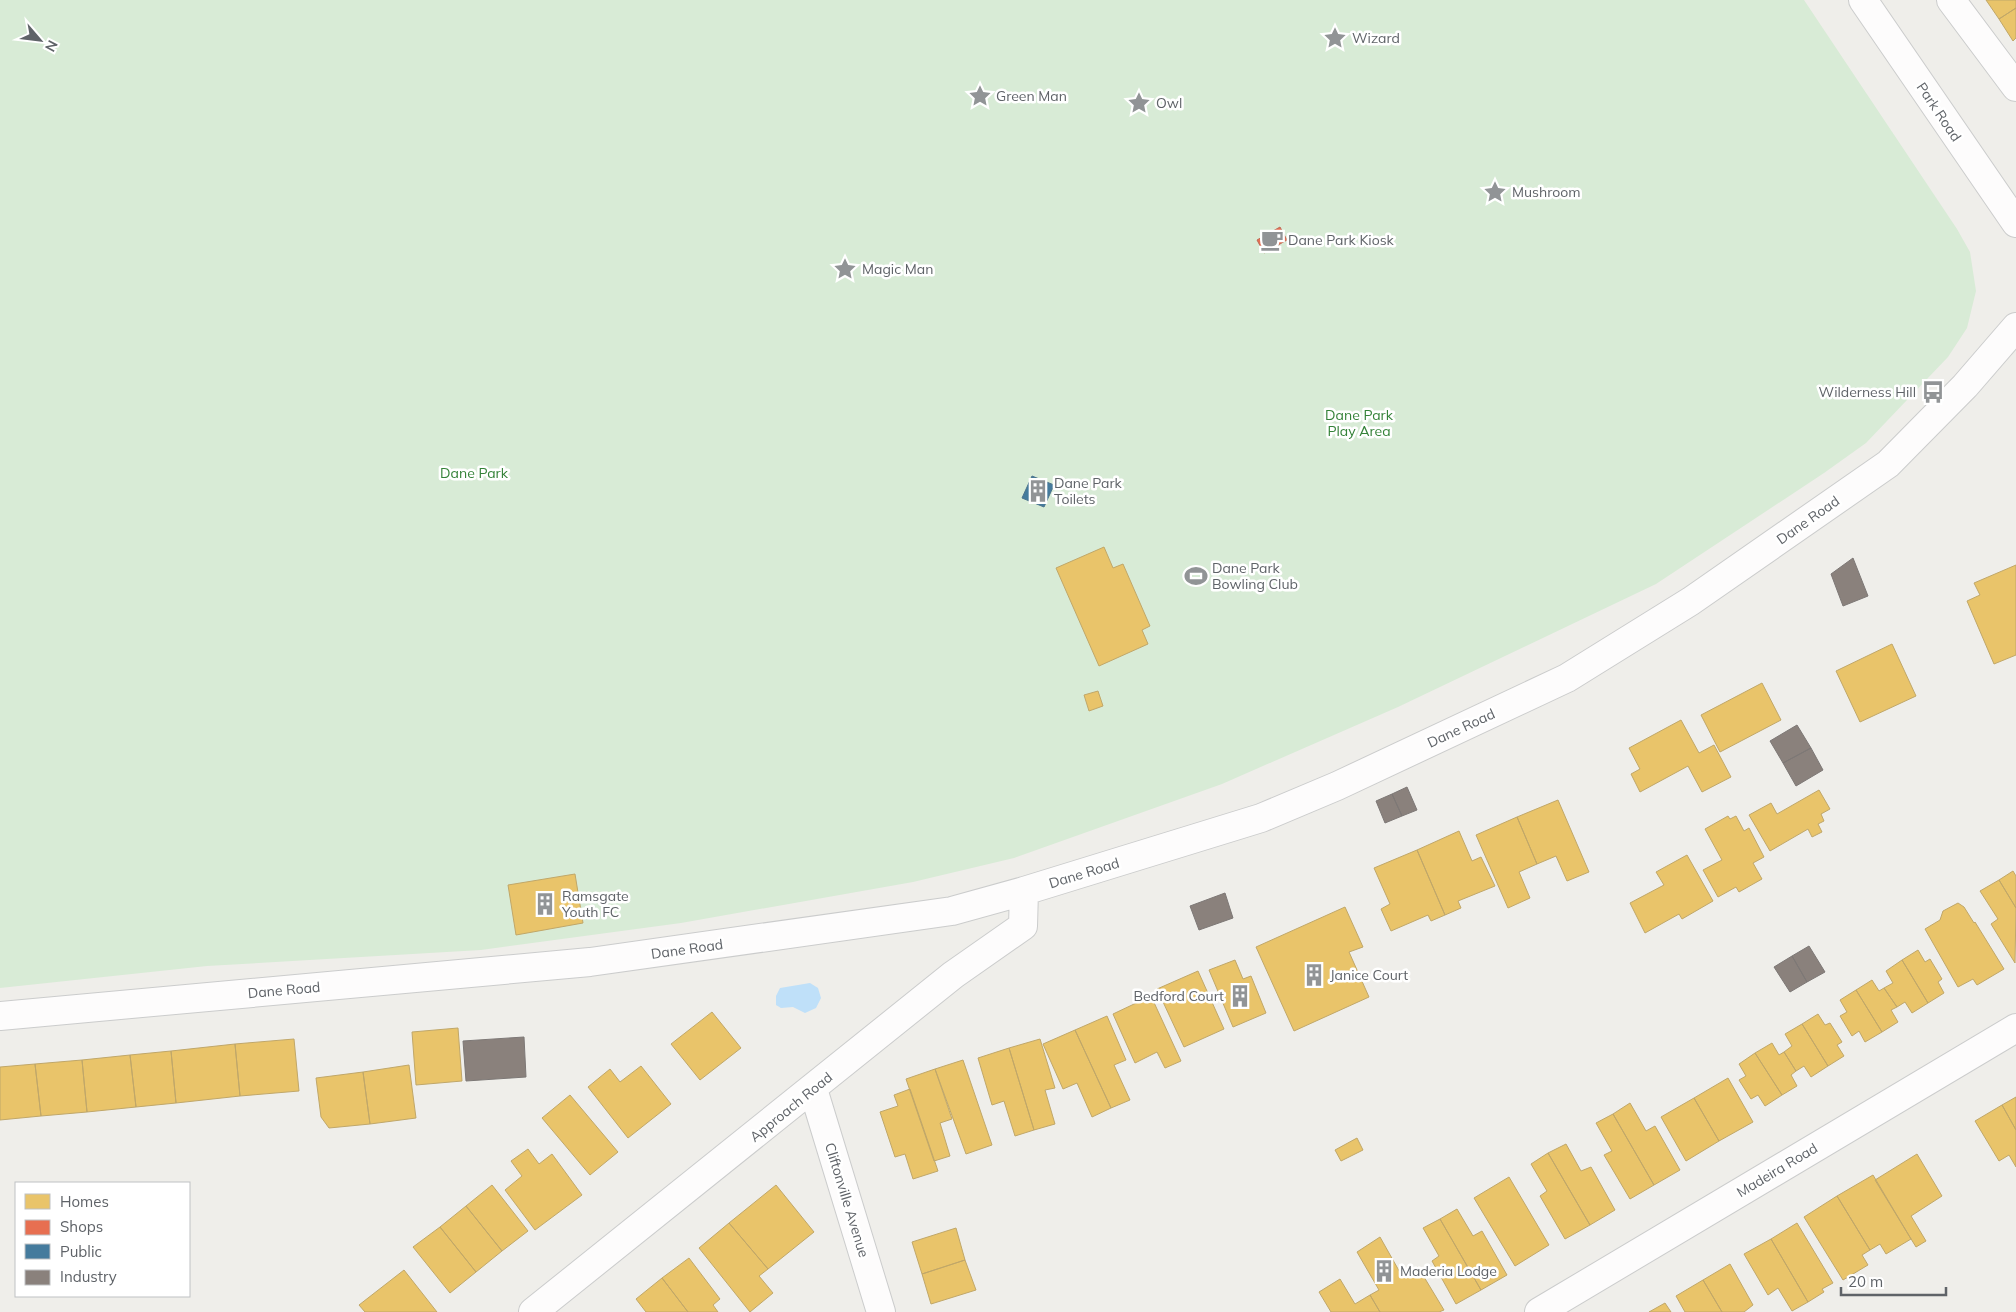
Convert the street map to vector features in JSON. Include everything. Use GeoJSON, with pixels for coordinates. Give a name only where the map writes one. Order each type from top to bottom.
{"type":"FeatureCollection","features":[{"type":"Feature","properties":{"kind":"street","name":"Park Road"},"geometry":{"type":"LineString","coordinates":[[1863,0],[2016,223]]}},
{"type":"Feature","properties":{"kind":"street"},"geometry":{"type":"LineString","coordinates":[[1952,0],[2016,87]]}},
{"type":"Feature","properties":{"kind":"street","name":"Dane Road"},"geometry":{"type":"LineString","coordinates":[[0,1016],[590,962],[952,911],[1024,891],[1261,818],[1337,786],[1566,678],[1691,601],[1888,464],[1965,386],[2011,343]]}},
{"type":"Feature","properties":{"kind":"street","name":"Approach Road"},"geometry":{"type":"LineString","coordinates":[[533,1312],[953,975],[1023,926],[1024,891]]}},
{"type":"Feature","properties":{"kind":"street","name":"Madeira Road"},"geometry":{"type":"LineString","coordinates":[[1539,1312],[2016,1028]]}},
{"type":"Feature","properties":{"kind":"street","name":"Cliftonville Avenue"},"geometry":{"type":"LineString","coordinates":[[813,1089],[882,1312]]}},
{"type":"Feature","properties":{"kind":"green space","name":"Dane Park"},"geometry":{"type":"Polygon","coordinates":[[[0,0],[1804,0],[1957,229],[1970,252],[1976,291],[1967,328],[1948,357],[1866,443],[1656,584],[1398,707],[1222,784],[1014,858],[913,882],[681,923],[481,950],[207,966],[0,988],[0,0]]]}},
{"type":"Feature","properties":{"kind":"water"},"geometry":{"type":"Polygon","coordinates":[[[810,983],[818,988],[821,998],[816,1008],[805,1013],[793,1007],[781,1008],[776,1005],[776,996],[780,988],[810,983]]]}},
{"type":"Feature","properties":{"kind":"building: Homes"},"geometry":{"type":"Polygon","coordinates":[[[1986,0],[2016,0],[2016,8],[1999,19],[1986,0]]]}},
{"type":"Feature","properties":{"kind":"building: Homes"},"geometry":{"type":"Polygon","coordinates":[[[2016,8],[2016,38],[2013,41],[1999,19],[2016,8]]]}},
{"type":"Feature","properties":{"kind":"building: Homes"},"geometry":{"type":"Polygon","coordinates":[[[1104,547],[1113,568],[1123,564],[1150,626],[1142,630],[1148,644],[1099,666],[1056,568],[1104,547]]]}},
{"type":"Feature","properties":{"kind":"building: Homes"},"geometry":{"type":"Polygon","coordinates":[[[2016,565],[2016,655],[1994,664],[1967,601],[1980,595],[1974,583],[2016,565]]]}},
{"type":"Feature","properties":{"kind":"building: Homes"},"geometry":{"type":"Polygon","coordinates":[[[1892,644],[1916,696],[1860,722],[1836,671],[1892,644]]]}},
{"type":"Feature","properties":{"kind":"building: Homes"},"geometry":{"type":"Polygon","coordinates":[[[1762,683],[1781,720],[1720,752],[1701,715],[1762,683]]]}},
{"type":"Feature","properties":{"kind":"building: Homes"},"geometry":{"type":"Polygon","coordinates":[[[1098,691],[1103,706],[1089,711],[1084,695],[1098,691]]]}},
{"type":"Feature","properties":{"kind":"building: Homes"},"geometry":{"type":"Polygon","coordinates":[[[1681,720],[1699,753],[1714,745],[1731,777],[1702,792],[1688,766],[1640,792],[1631,774],[1640,769],[1629,748],[1681,720]]]}},
{"type":"Feature","properties":{"kind":"building: Homes"},"geometry":{"type":"Polygon","coordinates":[[[1819,790],[1830,809],[1821,814],[1824,821],[1818,824],[1822,832],[1812,837],[1808,829],[1770,851],[1749,815],[1771,803],[1777,814],[1819,790]]]}},
{"type":"Feature","properties":{"kind":"building: Homes"},"geometry":{"type":"Polygon","coordinates":[[[1558,800],[1589,872],[1567,881],[1556,856],[1537,864],[1517,817],[1558,800]]]}},
{"type":"Feature","properties":{"kind":"building: Homes"},"geometry":{"type":"Polygon","coordinates":[[[1728,816],[1730,819],[1736,816],[1744,831],[1749,828],[1764,857],[1753,863],[1762,879],[1739,892],[1736,887],[1718,897],[1703,870],[1722,860],[1705,829],[1728,816]]]}},
{"type":"Feature","properties":{"kind":"building: Homes"},"geometry":{"type":"Polygon","coordinates":[[[1517,817],[1537,864],[1519,872],[1530,898],[1508,908],[1476,835],[1517,817]]]}},
{"type":"Feature","properties":{"kind":"building: Homes"},"geometry":{"type":"Polygon","coordinates":[[[1459,831],[1472,861],[1481,857],[1495,886],[1458,901],[1461,908],[1445,915],[1417,850],[1459,831]]]}},
{"type":"Feature","properties":{"kind":"building: Homes"},"geometry":{"type":"Polygon","coordinates":[[[1417,850],[1445,915],[1431,921],[1428,915],[1391,931],[1381,909],[1390,904],[1374,868],[1417,850]]]}},
{"type":"Feature","properties":{"kind":"building: Homes"},"geometry":{"type":"Polygon","coordinates":[[[1687,855],[1713,901],[1682,919],[1679,914],[1645,933],[1630,903],[1664,885],[1656,872],[1687,855]]]}},
{"type":"Feature","properties":{"kind":"building: Homes"},"geometry":{"type":"Polygon","coordinates":[[[2013,871],[2016,876],[2016,908],[1999,880],[2013,871]]]}},
{"type":"Feature","properties":{"kind":"building: Homes","name":"Ramsgate Youth FC"},"geometry":{"type":"Polygon","coordinates":[[[575,874],[583,923],[516,935],[508,885],[575,874]]]}},
{"type":"Feature","properties":{"kind":"building: Homes"},"geometry":{"type":"Polygon","coordinates":[[[1999,880],[2016,908],[2015,963],[1991,924],[1998,919],[1980,891],[1999,880]]]}},
{"type":"Feature","properties":{"kind":"building: Homes"},"geometry":{"type":"Polygon","coordinates":[[[1958,903],[1964,907],[1975,922],[2004,969],[1977,985],[1973,979],[1958,987],[1925,929],[1940,920],[1943,911],[1958,903]]]}},
{"type":"Feature","properties":{"kind":"building: Homes","name":"Janice Court"},"geometry":{"type":"Polygon","coordinates":[[[1345,907],[1363,947],[1349,952],[1369,997],[1294,1031],[1256,947],[1345,907]]]}},
{"type":"Feature","properties":{"kind":"building: Homes"},"geometry":{"type":"Polygon","coordinates":[[[1918,950],[1925,962],[1930,959],[1942,979],[1938,982],[1944,993],[1928,1003],[1902,960],[1918,950]]]}},
{"type":"Feature","properties":{"kind":"building: Homes","name":"Bedford Court"},"geometry":{"type":"Polygon","coordinates":[[[1235,960],[1243,979],[1251,976],[1266,1013],[1233,1027],[1209,970],[1235,960]]]}},
{"type":"Feature","properties":{"kind":"building: Homes"},"geometry":{"type":"Polygon","coordinates":[[[1902,960],[1928,1003],[1912,1013],[1905,1002],[1897,1007],[1884,988],[1893,983],[1886,971],[1902,960]]]}},
{"type":"Feature","properties":{"kind":"building: Homes"},"geometry":{"type":"Polygon","coordinates":[[[1198,971],[1224,1029],[1184,1047],[1157,989],[1198,971]]]}},
{"type":"Feature","properties":{"kind":"building: Homes"},"geometry":{"type":"Polygon","coordinates":[[[1872,980],[1879,991],[1884,988],[1897,1007],[1891,1010],[1898,1022],[1882,1032],[1856,990],[1872,980]]]}},
{"type":"Feature","properties":{"kind":"building: Homes"},"geometry":{"type":"Polygon","coordinates":[[[1856,990],[1882,1032],[1865,1042],[1859,1031],[1852,1036],[1840,1016],[1847,1012],[1840,1000],[1856,990]]]}},
{"type":"Feature","properties":{"kind":"building: Homes"},"geometry":{"type":"Polygon","coordinates":[[[1151,996],[1181,1061],[1165,1068],[1157,1052],[1135,1063],[1113,1014],[1151,996]]]}},
{"type":"Feature","properties":{"kind":"building: Homes"},"geometry":{"type":"Polygon","coordinates":[[[712,1012],[741,1048],[700,1080],[671,1044],[712,1012]]]}},
{"type":"Feature","properties":{"kind":"building: Homes"},"geometry":{"type":"Polygon","coordinates":[[[1818,1014],[1825,1025],[1830,1023],[1842,1042],[1837,1045],[1844,1056],[1828,1066],[1802,1024],[1818,1014]]]}},
{"type":"Feature","properties":{"kind":"building: Homes"},"geometry":{"type":"Polygon","coordinates":[[[1107,1016],[1126,1060],[1114,1065],[1130,1100],[1111,1108],[1075,1030],[1107,1016]]]}},
{"type":"Feature","properties":{"kind":"building: Homes"},"geometry":{"type":"Polygon","coordinates":[[[1802,1024],[1828,1066],[1811,1077],[1804,1066],[1796,1071],[1784,1052],[1792,1046],[1785,1034],[1802,1024]]]}},
{"type":"Feature","properties":{"kind":"building: Homes"},"geometry":{"type":"Polygon","coordinates":[[[458,1028],[462,1081],[416,1085],[412,1032],[458,1028]]]}},
{"type":"Feature","properties":{"kind":"building: Homes"},"geometry":{"type":"Polygon","coordinates":[[[1075,1030],[1111,1108],[1092,1117],[1077,1083],[1063,1089],[1043,1044],[1075,1030]]]}},
{"type":"Feature","properties":{"kind":"building: Homes"},"geometry":{"type":"Polygon","coordinates":[[[294,1039],[299,1091],[240,1096],[235,1044],[294,1039]]]}},
{"type":"Feature","properties":{"kind":"building: Homes"},"geometry":{"type":"Polygon","coordinates":[[[1040,1039],[1055,1088],[1045,1090],[1055,1124],[1034,1130],[1009,1048],[1040,1039]]]}},
{"type":"Feature","properties":{"kind":"building: Homes"},"geometry":{"type":"Polygon","coordinates":[[[1772,1043],[1779,1055],[1784,1052],[1796,1071],[1791,1075],[1797,1086],[1782,1095],[1755,1053],[1772,1043]]]}},
{"type":"Feature","properties":{"kind":"building: Homes"},"geometry":{"type":"Polygon","coordinates":[[[235,1044],[240,1096],[176,1103],[171,1051],[235,1044]]]}},
{"type":"Feature","properties":{"kind":"building: Homes"},"geometry":{"type":"Polygon","coordinates":[[[1009,1048],[1034,1130],[1015,1136],[1004,1101],[992,1105],[978,1058],[1009,1048]]]}},
{"type":"Feature","properties":{"kind":"building: Homes"},"geometry":{"type":"Polygon","coordinates":[[[171,1051],[176,1103],[136,1107],[130,1055],[171,1051]]]}},
{"type":"Feature","properties":{"kind":"building: Homes"},"geometry":{"type":"Polygon","coordinates":[[[1755,1053],[1782,1095],[1765,1106],[1758,1095],[1751,1099],[1739,1080],[1746,1076],[1739,1064],[1755,1053]]]}},
{"type":"Feature","properties":{"kind":"building: Homes"},"geometry":{"type":"Polygon","coordinates":[[[130,1055],[136,1107],[87,1112],[82,1060],[130,1055]]]}},
{"type":"Feature","properties":{"kind":"building: Homes"},"geometry":{"type":"Polygon","coordinates":[[[82,1060],[87,1112],[41,1116],[35,1064],[82,1060]]]}},
{"type":"Feature","properties":{"kind":"building: Homes"},"geometry":{"type":"Polygon","coordinates":[[[963,1060],[992,1145],[966,1154],[935,1069],[963,1060]]]}},
{"type":"Feature","properties":{"kind":"building: Homes"},"geometry":{"type":"Polygon","coordinates":[[[35,1064],[41,1116],[0,1120],[0,1067],[35,1064]]]}},
{"type":"Feature","properties":{"kind":"building: Homes"},"geometry":{"type":"Polygon","coordinates":[[[409,1065],[416,1118],[370,1124],[363,1072],[409,1065]]]}},
{"type":"Feature","properties":{"kind":"building: Homes"},"geometry":{"type":"Polygon","coordinates":[[[641,1066],[671,1104],[628,1138],[588,1087],[610,1069],[620,1082],[641,1066]]]}},
{"type":"Feature","properties":{"kind":"building: Homes"},"geometry":{"type":"Polygon","coordinates":[[[935,1069],[952,1119],[940,1123],[950,1156],[934,1161],[906,1079],[935,1069]]]}},
{"type":"Feature","properties":{"kind":"building: Homes"},"geometry":{"type":"Polygon","coordinates":[[[363,1072],[370,1124],[329,1128],[321,1117],[316,1078],[363,1072]]]}},
{"type":"Feature","properties":{"kind":"building: Homes"},"geometry":{"type":"Polygon","coordinates":[[[1728,1078],[1753,1122],[1719,1141],[1694,1098],[1728,1078]]]}},
{"type":"Feature","properties":{"kind":"building: Homes"},"geometry":{"type":"Polygon","coordinates":[[[910,1089],[938,1171],[913,1179],[905,1154],[895,1157],[880,1112],[898,1106],[894,1095],[910,1089]]]}},
{"type":"Feature","properties":{"kind":"building: Homes"},"geometry":{"type":"Polygon","coordinates":[[[570,1095],[618,1152],[590,1175],[542,1118],[570,1095]]]}},
{"type":"Feature","properties":{"kind":"building: Homes"},"geometry":{"type":"Polygon","coordinates":[[[2016,1097],[2016,1130],[2002,1105],[2016,1097]]]}},
{"type":"Feature","properties":{"kind":"building: Homes"},"geometry":{"type":"Polygon","coordinates":[[[1694,1098],[1719,1141],[1686,1161],[1661,1117],[1694,1098]]]}},
{"type":"Feature","properties":{"kind":"building: Homes"},"geometry":{"type":"Polygon","coordinates":[[[1630,1103],[1646,1131],[1655,1126],[1680,1170],[1654,1185],[1613,1114],[1630,1103]]]}},
{"type":"Feature","properties":{"kind":"building: Homes"},"geometry":{"type":"Polygon","coordinates":[[[2002,1105],[2016,1130],[2016,1167],[2009,1155],[1999,1161],[1975,1121],[2002,1105]]]}},
{"type":"Feature","properties":{"kind":"building: Homes"},"geometry":{"type":"Polygon","coordinates":[[[1613,1114],[1654,1185],[1630,1199],[1604,1155],[1612,1151],[1596,1123],[1613,1114]]]}},
{"type":"Feature","properties":{"kind":"building: Homes"},"geometry":{"type":"Polygon","coordinates":[[[1357,1138],[1363,1150],[1341,1161],[1335,1150],[1357,1138]]]}},
{"type":"Feature","properties":{"kind":"building: Homes"},"geometry":{"type":"Polygon","coordinates":[[[1566,1144],[1581,1171],[1591,1167],[1615,1210],[1590,1225],[1548,1153],[1566,1144]]]}},
{"type":"Feature","properties":{"kind":"building: Homes"},"geometry":{"type":"Polygon","coordinates":[[[528,1149],[539,1164],[552,1154],[582,1195],[535,1230],[505,1190],[522,1176],[511,1161],[528,1149]]]}},
{"type":"Feature","properties":{"kind":"building: Homes"},"geometry":{"type":"Polygon","coordinates":[[[1548,1153],[1590,1225],[1565,1239],[1540,1196],[1547,1191],[1531,1164],[1548,1153]]]}},
{"type":"Feature","properties":{"kind":"building: Homes"},"geometry":{"type":"Polygon","coordinates":[[[1917,1154],[1942,1196],[1911,1216],[1926,1241],[1916,1247],[1875,1180],[1917,1154]]]}},
{"type":"Feature","properties":{"kind":"building: Homes"},"geometry":{"type":"Polygon","coordinates":[[[1873,1175],[1911,1239],[1886,1254],[1880,1244],[1870,1250],[1837,1196],[1873,1175]]]}},
{"type":"Feature","properties":{"kind":"building: Homes"},"geometry":{"type":"Polygon","coordinates":[[[1509,1177],[1549,1245],[1515,1266],[1474,1198],[1509,1177]]]}},
{"type":"Feature","properties":{"kind":"building: Homes"},"geometry":{"type":"Polygon","coordinates":[[[492,1185],[528,1231],[502,1251],[466,1206],[492,1185]]]}},
{"type":"Feature","properties":{"kind":"building: Homes"},"geometry":{"type":"Polygon","coordinates":[[[776,1185],[814,1232],[768,1269],[729,1223],[776,1185]]]}},
{"type":"Feature","properties":{"kind":"building: Homes"},"geometry":{"type":"Polygon","coordinates":[[[1837,1196],[1870,1250],[1862,1255],[1868,1265],[1843,1280],[1804,1217],[1837,1196]]]}},
{"type":"Feature","properties":{"kind":"building: Homes"},"geometry":{"type":"Polygon","coordinates":[[[466,1206],[502,1251],[476,1272],[440,1227],[466,1206]]]}},
{"type":"Feature","properties":{"kind":"building: Homes"},"geometry":{"type":"Polygon","coordinates":[[[1457,1209],[1473,1236],[1482,1231],[1507,1275],[1481,1290],[1440,1219],[1457,1209]]]}},
{"type":"Feature","properties":{"kind":"building: Homes"},"geometry":{"type":"Polygon","coordinates":[[[1440,1219],[1481,1290],[1456,1304],[1432,1261],[1439,1256],[1423,1228],[1440,1219]]]}},
{"type":"Feature","properties":{"kind":"building: Homes"},"geometry":{"type":"Polygon","coordinates":[[[729,1223],[768,1269],[759,1276],[773,1293],[750,1312],[699,1248],[729,1223]]]}},
{"type":"Feature","properties":{"kind":"building: Homes"},"geometry":{"type":"Polygon","coordinates":[[[1797,1223],[1833,1283],[1822,1289],[1824,1292],[1808,1302],[1771,1239],[1797,1223]]]}},
{"type":"Feature","properties":{"kind":"building: Homes"},"geometry":{"type":"Polygon","coordinates":[[[440,1227],[476,1272],[450,1293],[413,1247],[440,1227]]]}},
{"type":"Feature","properties":{"kind":"building: Homes"},"geometry":{"type":"Polygon","coordinates":[[[956,1228],[965,1260],[922,1274],[912,1242],[956,1228]]]}},
{"type":"Feature","properties":{"kind":"building: Homes","name":"Maderia Lodge"},"geometry":{"type":"Polygon","coordinates":[[[1380,1237],[1402,1276],[1418,1267],[1444,1310],[1439,1312],[1380,1312],[1370,1295],[1379,1290],[1357,1252],[1380,1237]]]}},
{"type":"Feature","properties":{"kind":"building: Homes"},"geometry":{"type":"Polygon","coordinates":[[[1771,1239],[1808,1302],[1792,1311],[1778,1288],[1768,1295],[1744,1254],[1771,1239]]]}},
{"type":"Feature","properties":{"kind":"building: Homes"},"geometry":{"type":"Polygon","coordinates":[[[689,1258],[720,1299],[713,1305],[718,1312],[688,1312],[662,1278],[689,1258]]]}},
{"type":"Feature","properties":{"kind":"building: Homes"},"geometry":{"type":"Polygon","coordinates":[[[965,1260],[976,1290],[931,1304],[922,1274],[965,1260]]]}},
{"type":"Feature","properties":{"kind":"building: Homes"},"geometry":{"type":"Polygon","coordinates":[[[1730,1264],[1753,1305],[1744,1312],[1722,1312],[1703,1280],[1730,1264]]]}},
{"type":"Feature","properties":{"kind":"building: Homes"},"geometry":{"type":"Polygon","coordinates":[[[404,1270],[437,1312],[365,1312],[359,1305],[404,1270]]]}},
{"type":"Feature","properties":{"kind":"building: Homes"},"geometry":{"type":"Polygon","coordinates":[[[662,1278],[688,1312],[646,1312],[636,1299],[662,1278]]]}},
{"type":"Feature","properties":{"kind":"building: Homes"},"geometry":{"type":"Polygon","coordinates":[[[1340,1279],[1355,1304],[1370,1295],[1380,1312],[1331,1312],[1319,1292],[1340,1279]]]}},
{"type":"Feature","properties":{"kind":"building: Homes"},"geometry":{"type":"Polygon","coordinates":[[[1703,1280],[1722,1312],[1685,1312],[1676,1296],[1703,1280]]]}},
{"type":"Feature","properties":{"kind":"building: Homes"},"geometry":{"type":"Polygon","coordinates":[[[1665,1303],[1671,1312],[1649,1312],[1665,1303]]]}},
{"type":"Feature","properties":{"kind":"building: Shops","name":"Dane Park Kiosk"},"geometry":{"type":"Polygon","coordinates":[[[1280,227],[1287,240],[1264,253],[1257,240],[1280,227]]]}},
{"type":"Feature","properties":{"kind":"building: Public","name":"Dane Park Toilets"},"geometry":{"type":"Polygon","coordinates":[[[1032,476],[1054,485],[1044,507],[1022,498],[1032,476]]]}},
{"type":"Feature","properties":{"kind":"building: Industry"},"geometry":{"type":"Polygon","coordinates":[[[1853,558],[1868,596],[1843,606],[1831,574],[1853,558]]]}},
{"type":"Feature","properties":{"kind":"building: Industry"},"geometry":{"type":"Polygon","coordinates":[[[1797,725],[1811,748],[1783,763],[1770,741],[1797,725]]]}},
{"type":"Feature","properties":{"kind":"building: Industry"},"geometry":{"type":"Polygon","coordinates":[[[1811,748],[1823,770],[1796,786],[1783,763],[1811,748]]]}},
{"type":"Feature","properties":{"kind":"building: Industry"},"geometry":{"type":"Polygon","coordinates":[[[1407,787],[1417,810],[1402,816],[1392,794],[1407,787]]]}},
{"type":"Feature","properties":{"kind":"building: Industry"},"geometry":{"type":"Polygon","coordinates":[[[1392,794],[1402,816],[1385,823],[1376,801],[1392,794]]]}},
{"type":"Feature","properties":{"kind":"building: Industry"},"geometry":{"type":"Polygon","coordinates":[[[1225,893],[1233,918],[1199,930],[1190,906],[1225,893]]]}},
{"type":"Feature","properties":{"kind":"building: Industry"},"geometry":{"type":"Polygon","coordinates":[[[1809,946],[1825,972],[1807,982],[1792,956],[1809,946]]]}},
{"type":"Feature","properties":{"kind":"building: Industry"},"geometry":{"type":"Polygon","coordinates":[[[1792,956],[1807,982],[1790,992],[1774,967],[1792,956]]]}},
{"type":"Feature","properties":{"kind":"building: Industry"},"geometry":{"type":"Polygon","coordinates":[[[524,1037],[526,1077],[466,1081],[463,1041],[524,1037]]]}},
{"type":"Feature","properties":{"kind":"place","name":"Wizard"},"geometry":{"type":"Point","coordinates":[1335,38]}},
{"type":"Feature","properties":{"kind":"place","name":"Green Man"},"geometry":{"type":"Point","coordinates":[980,96]}},
{"type":"Feature","properties":{"kind":"place","name":"Owl"},"geometry":{"type":"Point","coordinates":[1139,103]}},
{"type":"Feature","properties":{"kind":"place","name":"Mushroom"},"geometry":{"type":"Point","coordinates":[1495,192]}},
{"type":"Feature","properties":{"kind":"place","name":"Dane Park Kiosk"},"geometry":{"type":"Point","coordinates":[1272,240]}},
{"type":"Feature","properties":{"kind":"place","name":"Magic Man"},"geometry":{"type":"Point","coordinates":[845,269]}},
{"type":"Feature","properties":{"kind":"place","name":"Wilderness Hill"},"geometry":{"type":"Point","coordinates":[1933,392]}},
{"type":"Feature","properties":{"kind":"place","name":"Dane Park Toilets"},"geometry":{"type":"Point","coordinates":[1038,491]}},
{"type":"Feature","properties":{"kind":"place","name":"Dane Park Bowling Club"},"geometry":{"type":"Point","coordinates":[1196,576]}},
{"type":"Feature","properties":{"kind":"place","name":"Ramsgate Youth FC"},"geometry":{"type":"Point","coordinates":[545,904]}},
{"type":"Feature","properties":{"kind":"place","name":"Janice Court"},"geometry":{"type":"Point","coordinates":[1314,975]}},
{"type":"Feature","properties":{"kind":"place","name":"Bedford Court"},"geometry":{"type":"Point","coordinates":[1240,996]}},
{"type":"Feature","properties":{"kind":"place","name":"Maderia Lodge"},"geometry":{"type":"Point","coordinates":[1384,1271]}},
{"type":"Feature","properties":{"kind":"park label","name":"Dane Park Play Area"},"geometry":{"type":"Point","coordinates":[1359,424]}}]}
